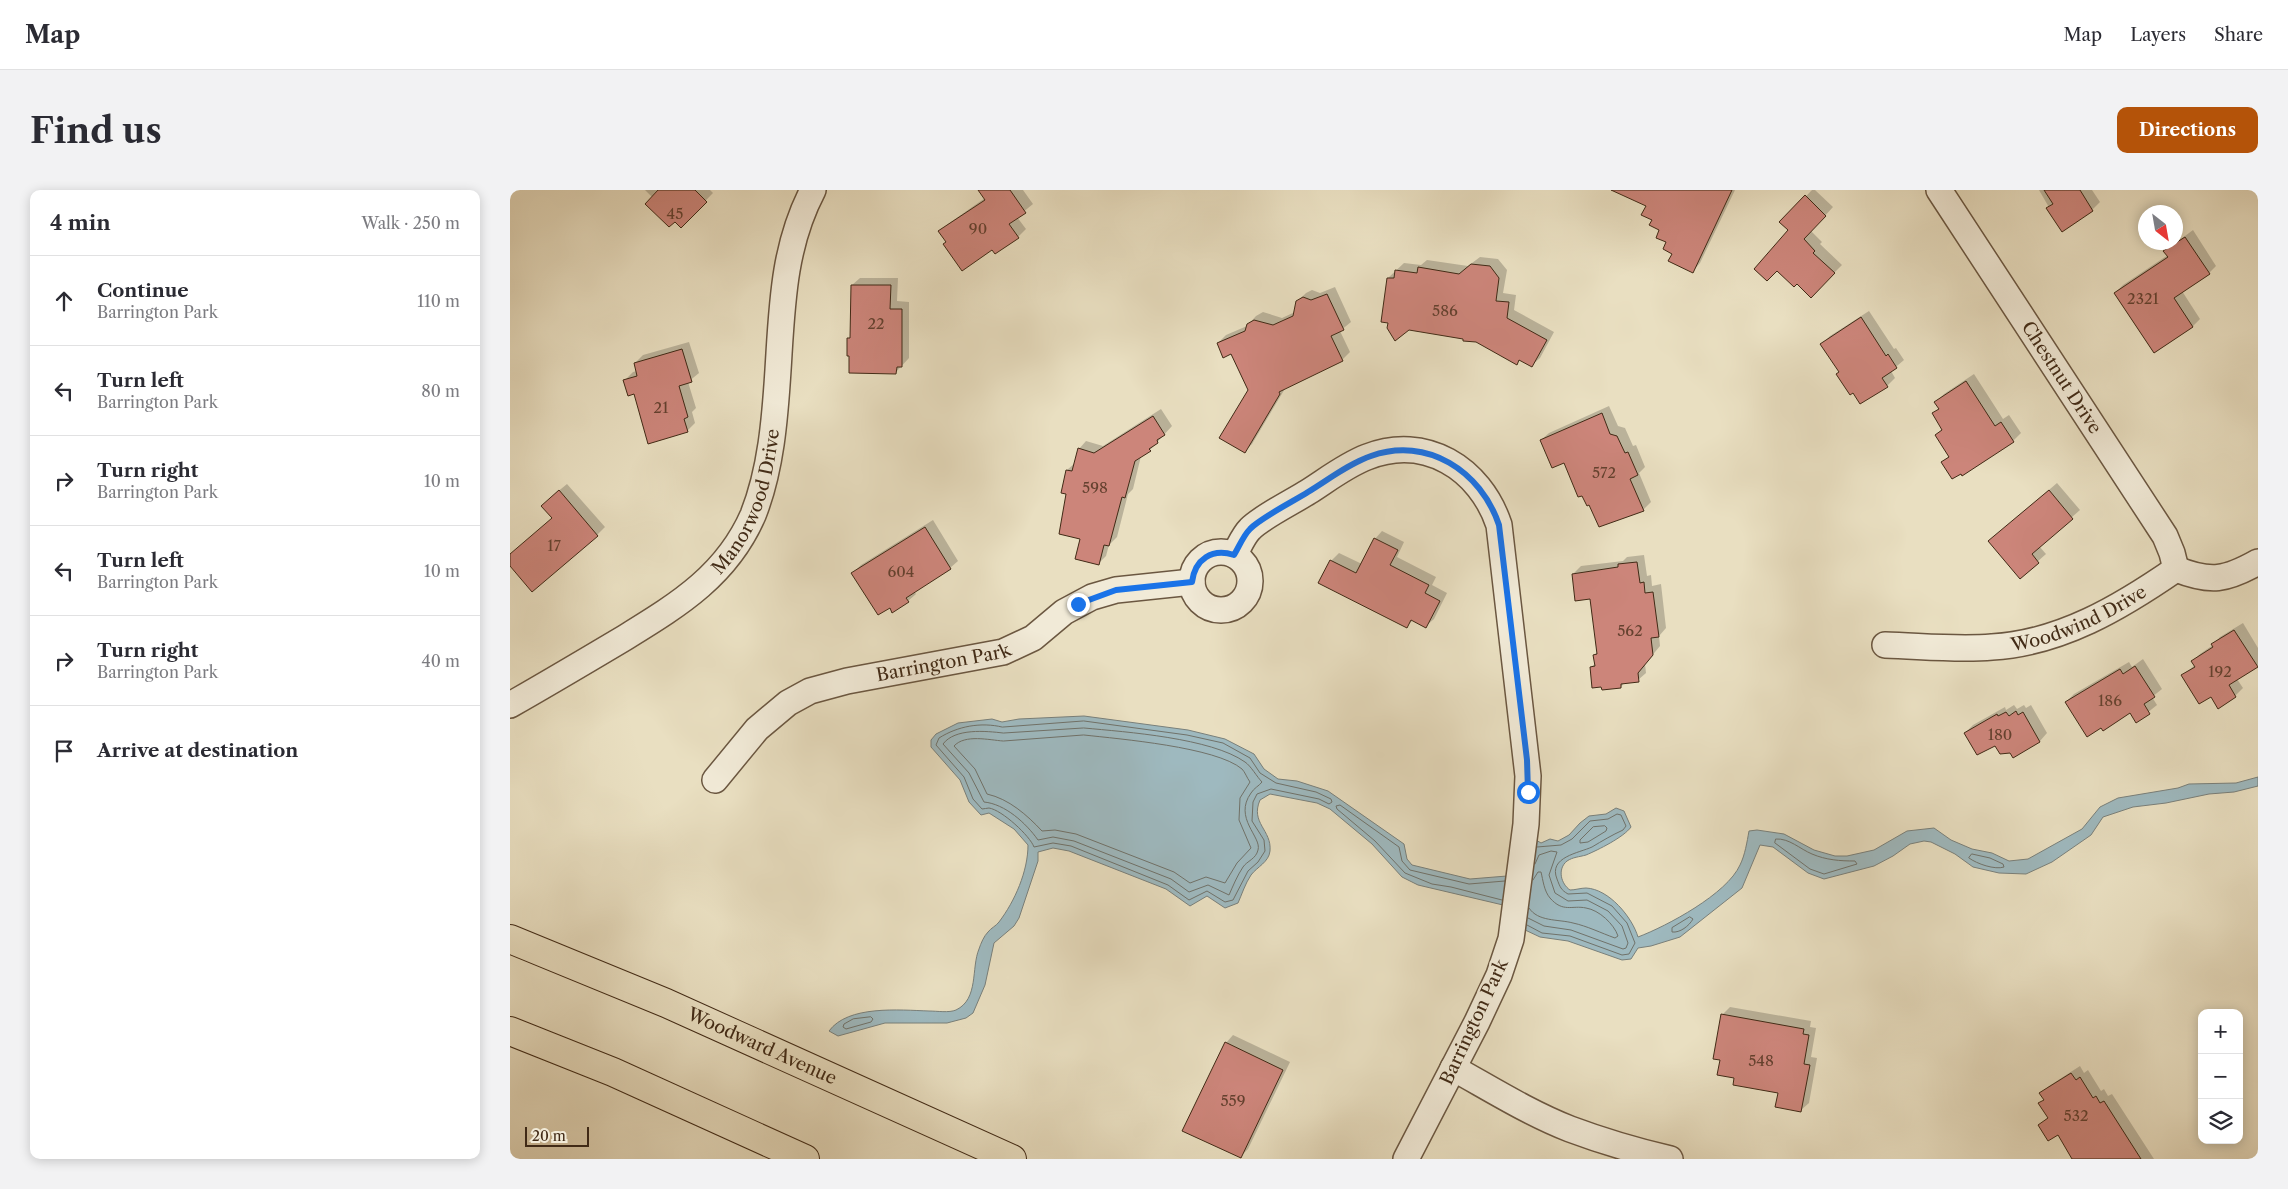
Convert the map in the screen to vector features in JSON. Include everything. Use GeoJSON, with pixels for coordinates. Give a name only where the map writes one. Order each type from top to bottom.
{"type":"FeatureCollection","features":[{"type":"Feature","properties":{"kind":"main road","name":"Woodward Avenue"},"geometry":{"type":"LineString","coordinates":[[510,939],[691,1014],[1010,1158]]}},
{"type":"Feature","properties":{"kind":"main road"},"geometry":{"type":"LineString","coordinates":[[510,1031],[613,1072],[805,1159]]}},
{"type":"Feature","properties":{"kind":"street","name":"Manorwood Drive"},"geometry":{"type":"LineString","coordinates":[[510,705],[603,651],[691,595],[716,571],[741,538],[758,500],[766,467],[775,401],[782,302],[789,250],[799,219],[813,190]]}},
{"type":"Feature","properties":{"kind":"street","name":"Chestnut Drive"},"geometry":{"type":"LineString","coordinates":[[1939,190],[2164,536],[2176,569]]}},
{"type":"Feature","properties":{"kind":"street","name":"Barrington Park"},"geometry":{"type":"LineString","coordinates":[[1234,555],[1250,529],[1348,467],[1368,457],[1391,451],[1417,451],[1443,458],[1467,474],[1488,498],[1499,525],[1527,760],[1526,824],[1511,938],[1499,975],[1406,1159]]}},
{"type":"Feature","properties":{"kind":"street"},"geometry":{"type":"LineString","coordinates":[[1217,552],[1234,555],[1247,567],[1251,584],[1244,600],[1237,606],[1220,611],[1203,605],[1193,590],[1192,582],[1193,573],[1202,559],[1217,552]]}},
{"type":"Feature","properties":{"kind":"street"},"geometry":{"type":"LineString","coordinates":[[2176,569],[2191,575],[2215,579],[2237,574],[2258,562]]}},
{"type":"Feature","properties":{"kind":"street","name":"Woodwind Drive"},"geometry":{"type":"LineString","coordinates":[[1885,645],[1991,647],[2038,640],[2056,635],[2106,612],[2176,569]]}},
{"type":"Feature","properties":{"kind":"street","name":"Barrington Park"},"geometry":{"type":"LineString","coordinates":[[715,780],[757,728],[788,703],[810,691],[847,680],[1003,652],[1033,638],[1064,612],[1092,597],[1116,590],[1192,582]]}},
{"type":"Feature","properties":{"kind":"street"},"geometry":{"type":"LineString","coordinates":[[1453,1068],[1536,1113],[1569,1128],[1620,1146],[1670,1159]]}},
{"type":"Feature","properties":{"kind":"water"},"geometry":{"type":"Polygon","coordinates":[[[1084,716],[1188,730],[1225,739],[1254,754],[1264,769],[1278,779],[1297,781],[1328,791],[1404,844],[1407,859],[1412,865],[1470,879],[1507,876],[1536,840],[1541,843],[1550,839],[1558,841],[1569,835],[1589,816],[1606,814],[1616,808],[1624,811],[1631,827],[1628,831],[1597,850],[1567,861],[1562,868],[1561,876],[1564,884],[1570,890],[1586,888],[1603,893],[1611,899],[1631,921],[1638,937],[1680,917],[1710,898],[1723,887],[1740,865],[1745,853],[1749,831],[1757,830],[1784,834],[1814,850],[1835,856],[1847,856],[1874,850],[1907,831],[1934,828],[1951,840],[1972,849],[1992,853],[2009,861],[2028,859],[2082,829],[2100,807],[2118,798],[2178,788],[2189,784],[2236,783],[2258,777],[2258,786],[2234,792],[2209,794],[2166,803],[2133,807],[2103,817],[2091,835],[2052,862],[2026,874],[1999,873],[1973,867],[1955,854],[1931,842],[1924,841],[1910,844],[1874,866],[1824,879],[1808,873],[1773,847],[1760,845],[1742,888],[1680,937],[1638,948],[1631,959],[1622,960],[1568,941],[1540,937],[1523,929],[1503,905],[1418,885],[1402,877],[1372,844],[1330,809],[1317,803],[1270,794],[1260,800],[1258,808],[1259,821],[1270,844],[1269,855],[1251,875],[1238,903],[1225,908],[1207,896],[1190,906],[1166,889],[1069,851],[1053,848],[1038,852],[1038,861],[1019,918],[1014,926],[994,943],[985,985],[973,1013],[966,1018],[947,1023],[885,1023],[838,1036],[829,1031],[848,1017],[861,1013],[889,1010],[950,1011],[956,1010],[963,1005],[971,991],[977,957],[982,942],[1005,914],[1023,875],[1028,845],[1014,829],[989,813],[981,815],[969,802],[960,780],[931,747],[931,740],[936,734],[958,723],[992,719],[1002,722],[1019,719],[1084,716]]]}},
{"type":"Feature","properties":{"kind":"building"},"geometry":{"type":"Polygon","coordinates":[[[658,190],[695,190],[707,202],[681,228],[675,222],[669,227],[645,204],[658,190]]]}},
{"type":"Feature","properties":{"kind":"building"},"geometry":{"type":"Polygon","coordinates":[[[978,190],[1010,190],[1026,213],[1009,224],[1019,238],[995,254],[992,250],[962,271],[943,244],[946,242],[938,231],[985,200],[978,190]]]}},
{"type":"Feature","properties":{"kind":"building"},"geometry":{"type":"Polygon","coordinates":[[[1611,190],[1732,190],[1693,273],[1668,261],[1672,254],[1663,249],[1666,242],[1656,238],[1659,230],[1649,225],[1652,220],[1641,215],[1646,206],[1611,190]]]}},
{"type":"Feature","properties":{"kind":"building"},"geometry":{"type":"Polygon","coordinates":[[[2044,190],[2080,190],[2093,211],[2062,232],[2046,208],[2053,204],[2044,190]]]}},
{"type":"Feature","properties":{"kind":"building"},"geometry":{"type":"Polygon","coordinates":[[[1805,195],[1826,216],[1804,239],[1815,251],[1813,253],[1835,273],[1811,298],[1797,284],[1794,287],[1777,271],[1767,281],[1754,269],[1788,230],[1779,222],[1805,195]]]}},
{"type":"Feature","properties":{"kind":"building"},"geometry":{"type":"Polygon","coordinates":[[[2185,237],[2210,274],[2174,298],[2193,327],[2154,353],[2114,293],[2168,257],[2163,251],[2165,250],[2183,250],[2183,238],[2185,237]]]}},
{"type":"Feature","properties":{"kind":"building"},"geometry":{"type":"Polygon","coordinates":[[[1471,264],[1490,266],[1499,278],[1496,301],[1509,302],[1507,318],[1547,340],[1532,367],[1519,360],[1517,365],[1476,342],[1463,341],[1463,339],[1409,330],[1395,341],[1387,328],[1388,323],[1381,322],[1387,278],[1394,278],[1395,270],[1417,273],[1418,267],[1459,274],[1471,264]]]}},
{"type":"Feature","properties":{"kind":"building"},"geometry":{"type":"Polygon","coordinates":[[[851,285],[891,285],[890,309],[902,309],[902,367],[897,367],[896,374],[849,373],[847,338],[850,338],[851,285]]]}},
{"type":"Feature","properties":{"kind":"building"},"geometry":{"type":"Polygon","coordinates":[[[1327,294],[1344,330],[1331,336],[1343,361],[1279,392],[1280,394],[1245,453],[1219,438],[1248,390],[1231,354],[1223,358],[1217,343],[1245,331],[1247,324],[1254,320],[1273,325],[1293,316],[1296,301],[1303,297],[1311,300],[1327,294]]]}},
{"type":"Feature","properties":{"kind":"building"},"geometry":{"type":"Polygon","coordinates":[[[1861,317],[1886,356],[1888,354],[1897,368],[1882,378],[1888,387],[1860,404],[1853,393],[1850,395],[1836,374],[1839,372],[1820,344],[1861,317]]]}},
{"type":"Feature","properties":{"kind":"building"},"geometry":{"type":"Polygon","coordinates":[[[682,349],[692,382],[679,386],[688,417],[684,419],[688,432],[648,444],[634,394],[628,396],[623,380],[637,376],[634,363],[682,349]]]}},
{"type":"Feature","properties":{"kind":"building"},"geometry":{"type":"Polygon","coordinates":[[[1966,381],[1995,426],[2001,422],[2014,442],[1962,476],[1961,474],[1952,479],[1941,462],[1949,457],[1935,435],[1942,430],[1932,413],[1939,409],[1934,402],[1966,381]]]}},
{"type":"Feature","properties":{"kind":"building"},"geometry":{"type":"Polygon","coordinates":[[[1602,413],[1610,434],[1617,436],[1625,453],[1628,452],[1638,475],[1630,479],[1644,511],[1599,527],[1589,505],[1587,506],[1582,496],[1578,497],[1564,463],[1552,468],[1540,440],[1602,413]]]}},
{"type":"Feature","properties":{"kind":"building"},"geometry":{"type":"Polygon","coordinates":[[[1153,416],[1165,435],[1157,440],[1158,443],[1149,449],[1151,451],[1135,461],[1125,498],[1122,497],[1109,546],[1104,545],[1099,565],[1075,559],[1080,539],[1059,534],[1066,494],[1061,493],[1066,470],[1072,471],[1078,448],[1094,453],[1153,416]]]}},
{"type":"Feature","properties":{"kind":"building"},"geometry":{"type":"Polygon","coordinates":[[[559,490],[598,536],[532,592],[510,566],[510,554],[552,518],[541,506],[559,490]]]}},
{"type":"Feature","properties":{"kind":"building"},"geometry":{"type":"Polygon","coordinates":[[[2049,490],[2073,519],[2032,554],[2039,563],[2020,579],[1988,541],[2049,490]]]}},
{"type":"Feature","properties":{"kind":"building"},"geometry":{"type":"Polygon","coordinates":[[[925,527],[951,569],[906,598],[909,602],[892,613],[890,608],[878,615],[851,573],[925,527]]]}},
{"type":"Feature","properties":{"kind":"building"},"geometry":{"type":"Polygon","coordinates":[[[1374,538],[1398,550],[1390,565],[1429,585],[1425,593],[1440,601],[1426,628],[1411,620],[1407,628],[1318,583],[1330,560],[1356,573],[1374,538]]]}},
{"type":"Feature","properties":{"kind":"building"},"geometry":{"type":"Polygon","coordinates":[[[1637,562],[1640,583],[1644,582],[1645,593],[1653,592],[1659,637],[1651,638],[1653,655],[1638,673],[1639,682],[1621,684],[1621,688],[1602,690],[1601,687],[1592,688],[1590,667],[1595,666],[1593,655],[1597,654],[1590,599],[1575,601],[1572,574],[1637,562]]]}},
{"type":"Feature","properties":{"kind":"building"},"geometry":{"type":"Polygon","coordinates":[[[2234,630],[2258,667],[2229,685],[2236,697],[2218,709],[2211,697],[2199,704],[2181,675],[2195,667],[2191,661],[2213,647],[2211,644],[2234,630]]]}},
{"type":"Feature","properties":{"kind":"building"},"geometry":{"type":"Polygon","coordinates":[[[2135,666],[2155,697],[2144,704],[2150,714],[2136,723],[2130,713],[2103,731],[2101,728],[2087,737],[2065,702],[2120,669],[2123,674],[2135,666]]]}},
{"type":"Feature","properties":{"kind":"building"},"geometry":{"type":"Polygon","coordinates":[[[2016,711],[2018,715],[2023,712],[2040,742],[2013,758],[2010,753],[2000,754],[1995,746],[1977,755],[1964,733],[1997,714],[1998,716],[2006,712],[2009,716],[2016,711]]]}},
{"type":"Feature","properties":{"kind":"building"},"geometry":{"type":"Polygon","coordinates":[[[1721,1014],[1804,1029],[1803,1034],[1809,1035],[1804,1064],[1810,1065],[1801,1112],[1775,1107],[1778,1093],[1733,1085],[1734,1078],[1717,1075],[1720,1060],[1713,1059],[1721,1014]]]}},
{"type":"Feature","properties":{"kind":"building"},"geometry":{"type":"Polygon","coordinates":[[[1225,1042],[1283,1070],[1241,1158],[1182,1131],[1225,1042]]]}},
{"type":"Feature","properties":{"kind":"building"},"geometry":{"type":"Polygon","coordinates":[[[2071,1073],[2076,1080],[2080,1077],[2093,1098],[2096,1096],[2100,1103],[2104,1101],[2141,1159],[2072,1159],[2058,1135],[2048,1141],[2038,1125],[2048,1118],[2038,1103],[2044,1100],[2039,1093],[2071,1073]]]}},
{"type":"Feature","properties":{"kind":"route"},"geometry":{"type":"LineString","coordinates":[[1078,604],[1092,597],[1116,590],[1192,582],[1196,566],[1202,559],[1217,552],[1226,552],[1234,555],[1250,529],[1348,467],[1368,457],[1398,450],[1417,451],[1443,458],[1467,474],[1482,490],[1488,498],[1499,525],[1527,760],[1528,792]]}}]}
